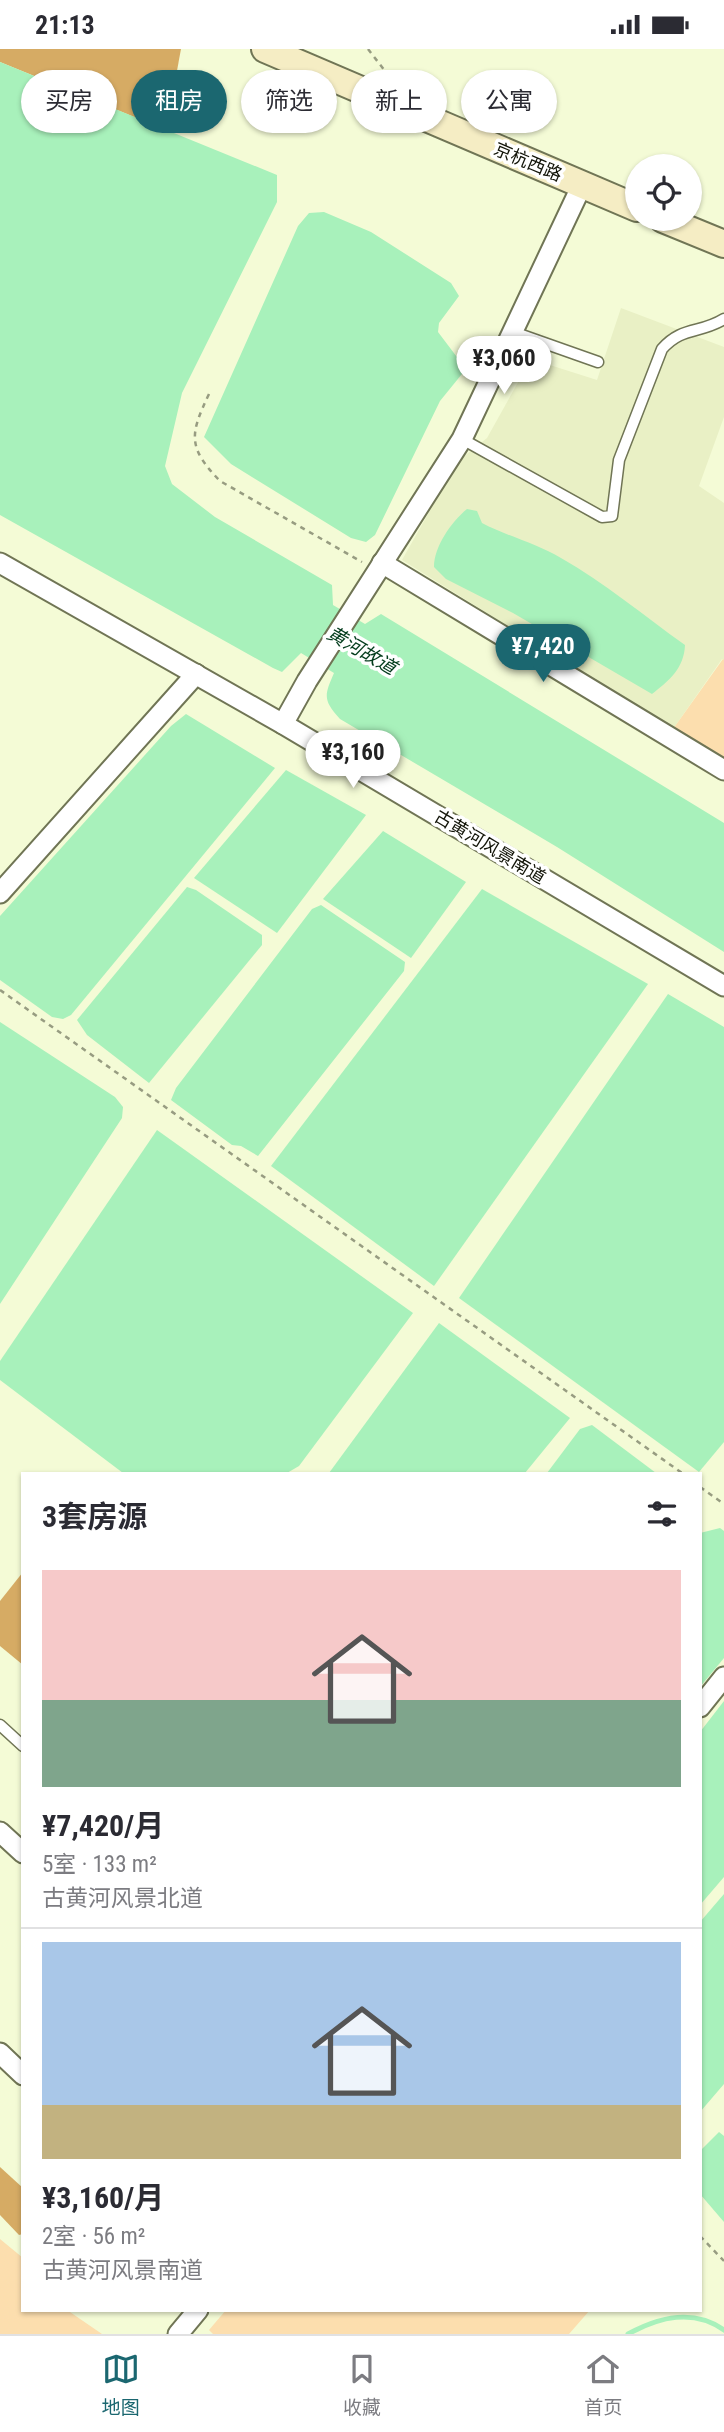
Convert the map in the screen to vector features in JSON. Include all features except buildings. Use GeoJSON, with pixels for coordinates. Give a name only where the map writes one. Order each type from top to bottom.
{"type":"FeatureCollection","features":[{"type":"Feature","properties":{"kind":"main road","name":"京杭西路"},"geometry":{"type":"LineString","coordinates":[[265,49],[625,203]]}},
{"type":"Feature","properties":{"kind":"main road"},"geometry":{"type":"LineString","coordinates":[[692,231],[724,244]]}},
{"type":"Feature","properties":{"kind":"street"},"geometry":{"type":"LineString","coordinates":[[283,724],[307,681],[462,439],[582,185]]}},
{"type":"Feature","properties":{"kind":"street","name":"古黄河风景南道"},"geometry":{"type":"LineString","coordinates":[[0,563],[283,724],[724,986]]}},
{"type":"Feature","properties":{"kind":"street"},"geometry":{"type":"LineString","coordinates":[[377,570],[724,770]]}},
{"type":"Feature","properties":{"kind":"street"},"geometry":{"type":"LineString","coordinates":[[0,893],[196,674]]}},
{"type":"Feature","properties":{"kind":"street"},"geometry":{"type":"LineString","coordinates":[[702,1704],[724,1677]]}},
{"type":"Feature","properties":{"kind":"street"},"geometry":{"type":"LineString","coordinates":[[0,1832],[21,1851]]}},
{"type":"Feature","properties":{"kind":"street"},"geometry":{"type":"LineString","coordinates":[[0,2053],[21,2073]]}},
{"type":"Feature","properties":{"kind":"street"},"geometry":{"type":"LineString","coordinates":[[178,2334],[196,2312]]}},
{"type":"Feature","properties":{"kind":"lane"},"geometry":{"type":"LineString","coordinates":[[462,439],[602,517],[612,516],[619,460],[662,349],[673,337],[714,325],[724,319]]}},
{"type":"Feature","properties":{"kind":"lane"},"geometry":{"type":"LineString","coordinates":[[513,332],[598,362]]}},
{"type":"Feature","properties":{"kind":"lane"},"geometry":{"type":"LineString","coordinates":[[0,1725],[21,1744]]}},
{"type":"Feature","properties":{"kind":"path"},"geometry":{"type":"LineString","coordinates":[[209,394],[196,423],[195,439],[198,456],[208,469],[220,481],[377,570]]}},
{"type":"Feature","properties":{"kind":"path"},"geometry":{"type":"LineString","coordinates":[[0,990],[681,1472]]}},
{"type":"Feature","properties":{"kind":"path"},"geometry":{"type":"LineString","coordinates":[[702,1488],[724,1504]]}},
{"type":"Feature","properties":{"kind":"path"},"geometry":{"type":"LineString","coordinates":[[702,2238],[724,2261]]}},
{"type":"Feature","properties":{"kind":"shaded area"},"geometry":{"type":"Polygon","coordinates":[[[0,49],[181,49],[177,70],[131,70],[131,116],[117,110],[117,70],[21,71],[0,62],[0,49]]]}},
{"type":"Feature","properties":{"kind":"shaded area"},"geometry":{"type":"Polygon","coordinates":[[[621,308],[724,347],[724,417],[699,486],[724,503],[724,660],[722,659],[673,729],[402,560],[458,461],[487,438],[531,359],[597,380],[621,308]]]}},
{"type":"Feature","properties":{"kind":"shaded area"},"geometry":{"type":"Polygon","coordinates":[[[724,660],[724,759],[673,729],[724,660]]]}},
{"type":"Feature","properties":{"kind":"shaded area"},"geometry":{"type":"Polygon","coordinates":[[[21,1575],[21,1663],[0,1646],[0,1601],[21,1575]]]}},
{"type":"Feature","properties":{"kind":"shaded area"},"geometry":{"type":"Polygon","coordinates":[[[0,2167],[21,2186],[21,2234],[0,2215],[0,2167]]]}},
{"type":"Feature","properties":{"kind":"shaded area"},"geometry":{"type":"Polygon","coordinates":[[[0,2239],[21,2256],[21,2312],[70,2312],[102,2334],[0,2334],[0,2239]]]}},
{"type":"Feature","properties":{"kind":"shaded area"},"geometry":{"type":"Polygon","coordinates":[[[224,2312],[588,2312],[569,2334],[213,2334],[209,2330],[224,2312]]]}},
{"type":"Feature","properties":{"kind":"water","name":"黄河故道"},"geometry":{"type":"Polygon","coordinates":[[[0,62],[21,71],[21,133],[117,133],[117,110],[131,115],[131,133],[174,133],[277,175],[277,202],[182,393],[165,466],[172,484],[215,517],[332,585],[333,605],[365,624],[381,614],[724,823],[724,952],[557,847],[340,719],[330,707],[327,697],[334,673],[301,653],[282,672],[273,668],[0,515],[0,62]]]}},
{"type":"Feature","properties":{"kind":"water"},"geometry":{"type":"Polygon","coordinates":[[[324,212],[371,232],[451,283],[459,296],[439,323],[438,332],[466,369],[440,401],[375,535],[366,542],[351,538],[231,464],[204,437],[298,226],[309,213],[324,212]]]}},
{"type":"Feature","properties":{"kind":"water"},"geometry":{"type":"Polygon","coordinates":[[[467,509],[477,511],[482,523],[541,548],[577,567],[685,645],[682,660],[675,673],[652,694],[513,613],[446,579],[434,567],[437,551],[455,521],[467,509]]]}},
{"type":"Feature","properties":{"kind":"water"},"geometry":{"type":"Polygon","coordinates":[[[186,714],[275,768],[71,1015],[63,1019],[52,1017],[0,980],[0,916],[171,726],[186,714]]]}},
{"type":"Feature","properties":{"kind":"water"},"geometry":{"type":"Polygon","coordinates":[[[286,770],[366,815],[277,933],[194,878],[286,770]]]}},
{"type":"Feature","properties":{"kind":"water"},"geometry":{"type":"Polygon","coordinates":[[[383,831],[466,882],[411,958],[323,899],[383,831]]]}},
{"type":"Feature","properties":{"kind":"water"},"geometry":{"type":"Polygon","coordinates":[[[187,887],[196,890],[262,935],[262,945],[149,1083],[87,1035],[77,1020],[187,887]]]}},
{"type":"Feature","properties":{"kind":"water"},"geometry":{"type":"Polygon","coordinates":[[[482,889],[648,984],[434,1286],[271,1166],[482,889]]]}},
{"type":"Feature","properties":{"kind":"water"},"geometry":{"type":"Polygon","coordinates":[[[321,905],[405,962],[404,971],[258,1156],[241,1146],[232,1145],[171,1100],[176,1088],[312,909],[321,905]]]}},
{"type":"Feature","properties":{"kind":"water"},"geometry":{"type":"Polygon","coordinates":[[[668,994],[724,1027],[724,1442],[699,1472],[459,1298],[668,994]]]}},
{"type":"Feature","properties":{"kind":"water"},"geometry":{"type":"Polygon","coordinates":[[[0,1022],[115,1097],[123,1107],[122,1118],[0,1304],[0,1022]]]}},
{"type":"Feature","properties":{"kind":"water"},"geometry":{"type":"Polygon","coordinates":[[[157,1130],[413,1313],[299,1466],[289,1472],[122,1472],[0,1380],[0,1361],[157,1130]]]}},
{"type":"Feature","properties":{"kind":"water"},"geometry":{"type":"Polygon","coordinates":[[[439,1323],[570,1418],[526,1472],[330,1472],[439,1323]]]}},
{"type":"Feature","properties":{"kind":"water"},"geometry":{"type":"Polygon","coordinates":[[[592,1425],[655,1472],[548,1472],[580,1429],[592,1425]]]}},
{"type":"Feature","properties":{"kind":"water"},"geometry":{"type":"Polygon","coordinates":[[[720,1528],[724,1531],[724,1658],[702,1685],[702,1532],[720,1528]]]}},
{"type":"Feature","properties":{"kind":"water"},"geometry":{"type":"Polygon","coordinates":[[[724,1701],[724,1877],[702,1903],[702,1729],[724,1701]]]}},
{"type":"Feature","properties":{"kind":"water"},"geometry":{"type":"Polygon","coordinates":[[[724,1894],[724,2084],[702,2110],[702,1920],[724,1894]]]}},
{"type":"Feature","properties":{"kind":"water"},"geometry":{"type":"Polygon","coordinates":[[[719,2132],[724,2136],[724,2222],[702,2196],[702,2149],[719,2132]]]}},
{"type":"Feature","properties":{"kind":"waterway"},"geometry":{"type":"LineString","coordinates":[[628,2334],[652,2323],[676,2317],[700,2319],[724,2330]]}}]}
